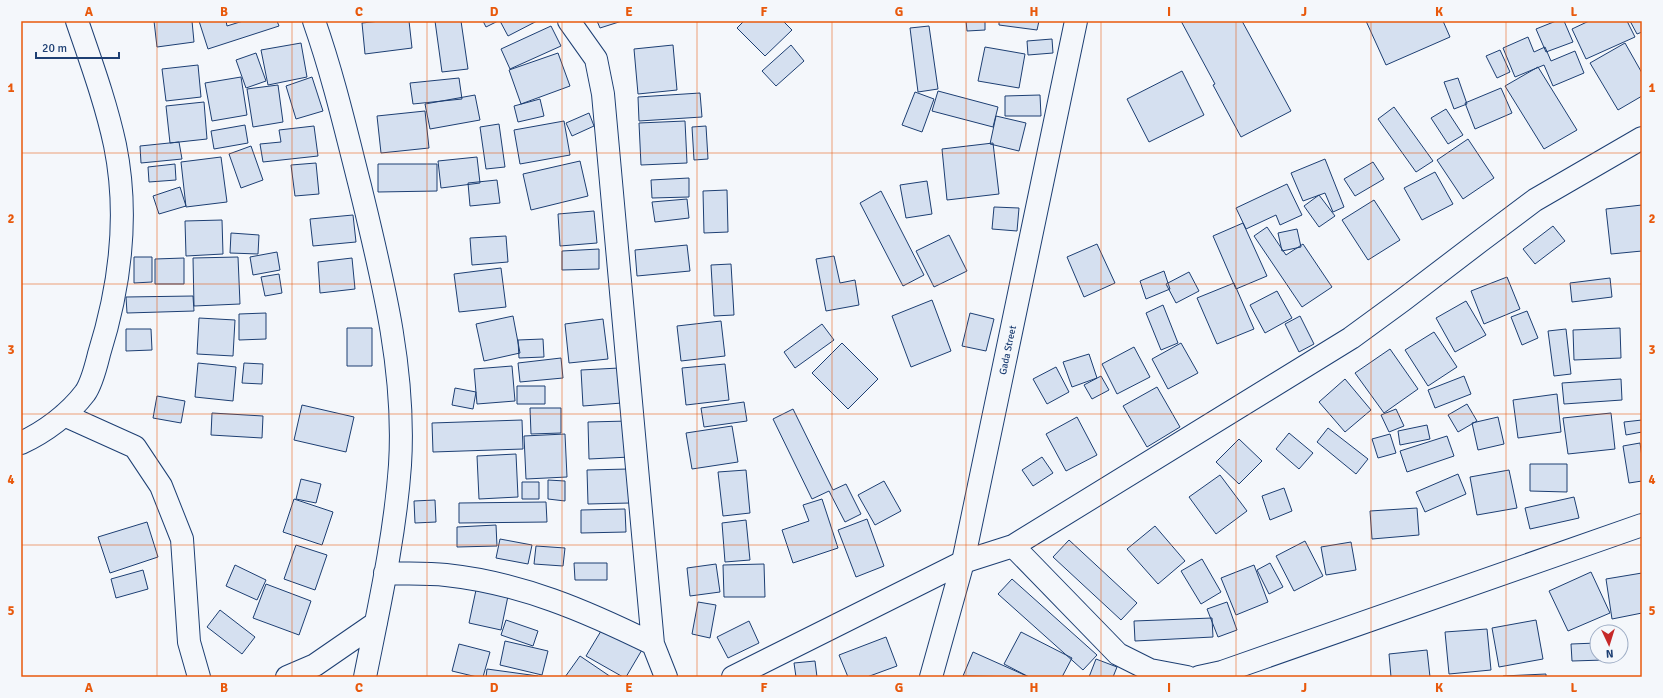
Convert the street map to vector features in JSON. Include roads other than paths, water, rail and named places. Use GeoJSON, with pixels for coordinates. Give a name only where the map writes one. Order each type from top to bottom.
{"type":"FeatureCollection","features":[{"type":"Feature","properties":{"kind":"street"},"geometry":{"type":"LineString","coordinates":[[21,443],[29,440],[64,415],[86,392],[109,324],[117,279],[122,227],[120,184],[115,146],[106,111],[77,21]]}},
{"type":"Feature","properties":{"kind":"street"},"geometry":{"type":"LineString","coordinates":[[314,21],[323,46],[345,128],[379,264],[389,314],[399,384],[400,464],[385,573],[365,677]]}},
{"type":"Feature","properties":{"kind":"street"},"geometry":{"type":"LineString","coordinates":[[569,21],[596,58],[603,94],[653,644],[666,677]]}},
{"type":"Feature","properties":{"kind":"street","name":"Gada Street"},"geometry":{"type":"LineString","coordinates":[[931,677],[963,562],[1076,21]]}},
{"type":"Feature","properties":{"kind":"street"},"geometry":{"type":"LineString","coordinates":[[733,677],[963,562],[1013,546],[1351,338],[1404,300],[1535,200],[1642,138]]}},
{"type":"Feature","properties":{"kind":"street"},"geometry":{"type":"LineString","coordinates":[[64,415],[134,447],[161,486],[182,539],[189,642],[199,677]]}},
{"type":"Feature","properties":{"kind":"street"},"geometry":{"type":"LineString","coordinates":[[1199,677],[1222,672],[1642,525]]}},
{"type":"Feature","properties":{"kind":"street"},"geometry":{"type":"LineString","coordinates":[[1013,546],[1118,654],[1150,670],[1186,677]]}},
{"type":"Feature","properties":{"kind":"street"},"geometry":{"type":"LineString","coordinates":[[385,573],[446,576],[502,586],[550,598],[599,618],[653,644]]}},
{"type":"Feature","properties":{"kind":"street"},"geometry":{"type":"LineString","coordinates":[[287,677],[314,664],[376,624]]}}]}
